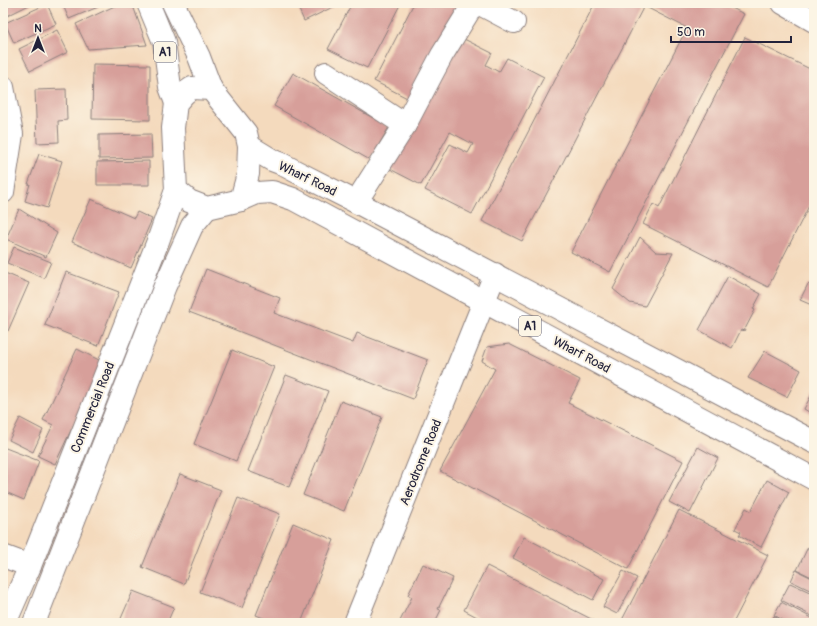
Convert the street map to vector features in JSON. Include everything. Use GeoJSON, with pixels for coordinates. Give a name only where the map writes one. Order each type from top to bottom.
{"type":"FeatureCollection","features":[{"type":"Feature","properties":{"kind":"main road","name":"A1"},"geometry":{"type":"LineString","coordinates":[[148,3],[164,42],[170,87],[176,103]]}},
{"type":"Feature","properties":{"kind":"main road","name":"A1"},"geometry":{"type":"LineString","coordinates":[[173,3],[199,57],[211,89]]}},
{"type":"Feature","properties":{"kind":"main road"},"geometry":{"type":"LineString","coordinates":[[356,202],[405,126],[442,56],[474,3]]}},
{"type":"Feature","properties":{"kind":"main road"},"geometry":{"type":"LineString","coordinates":[[478,3],[514,22]]}},
{"type":"Feature","properties":{"kind":"main road"},"geometry":{"type":"LineString","coordinates":[[783,3],[814,21]]}},
{"type":"Feature","properties":{"kind":"main road"},"geometry":{"type":"LineString","coordinates":[[326,73],[405,126]]}},
{"type":"Feature","properties":{"kind":"main road"},"geometry":{"type":"LineString","coordinates":[[3,87],[12,134],[3,192]]}},
{"type":"Feature","properties":{"kind":"main road"},"geometry":{"type":"LineString","coordinates":[[192,88],[211,89],[246,133],[249,146],[248,174],[241,200],[207,208],[189,200],[176,190],[173,128],[176,103],[185,93],[192,88]]}},
{"type":"Feature","properties":{"kind":"main road","name":"Wharf Road"},"geometry":{"type":"LineString","coordinates":[[249,146],[272,160],[495,274],[814,442]]}},
{"type":"Feature","properties":{"kind":"main road","name":"Commercial Road"},"geometry":{"type":"LineString","coordinates":[[5,623],[30,566],[170,210],[176,190]]}},
{"type":"Feature","properties":{"kind":"main road","name":"Wharf Road"},"geometry":{"type":"LineString","coordinates":[[241,200],[257,193],[272,192],[293,199],[814,479]]}},
{"type":"Feature","properties":{"kind":"main road","name":"Commercial Road"},"geometry":{"type":"LineString","coordinates":[[34,623],[165,286],[192,226],[207,208]]}},
{"type":"Feature","properties":{"kind":"main road","name":"Aerodrome Road"},"geometry":{"type":"LineString","coordinates":[[355,623],[495,274]]}},
{"type":"Feature","properties":{"kind":"main road"},"geometry":{"type":"LineString","coordinates":[[3,556],[30,566]]}},
{"type":"Feature","properties":{"kind":"building"},"geometry":{"type":"Polygon","coordinates":[[[3,3],[33,3],[7,16],[3,9],[3,3]]]}},
{"type":"Feature","properties":{"kind":"building"},"geometry":{"type":"Polygon","coordinates":[[[62,3],[96,3],[98,7],[69,19],[62,3]]]}},
{"type":"Feature","properties":{"kind":"building"},"geometry":{"type":"Polygon","coordinates":[[[121,3],[132,3],[147,45],[88,49],[76,24],[121,3]]]}},
{"type":"Feature","properties":{"kind":"building"},"geometry":{"type":"Polygon","coordinates":[[[296,3],[335,3],[333,7],[304,21],[296,3]]]}},
{"type":"Feature","properties":{"kind":"building"},"geometry":{"type":"Polygon","coordinates":[[[352,3],[401,3],[367,68],[328,49],[352,3]]]}},
{"type":"Feature","properties":{"kind":"building"},"geometry":{"type":"Polygon","coordinates":[[[414,3],[465,3],[413,101],[374,81],[414,3]]]}},
{"type":"Feature","properties":{"kind":"building"},"geometry":{"type":"Polygon","coordinates":[[[595,3],[722,3],[744,14],[610,272],[571,252],[687,28],[644,6],[522,241],[482,221],[595,3]]]}},
{"type":"Feature","properties":{"kind":"building"},"geometry":{"type":"Polygon","coordinates":[[[47,4],[56,24],[14,43],[5,23],[47,4]]]}},
{"type":"Feature","properties":{"kind":"building"},"geometry":{"type":"Polygon","coordinates":[[[57,30],[68,52],[30,71],[19,49],[57,30]]]}},
{"type":"Feature","properties":{"kind":"building"},"geometry":{"type":"Polygon","coordinates":[[[460,37],[492,53],[486,65],[499,72],[507,58],[544,77],[472,214],[425,190],[450,144],[468,153],[473,144],[450,132],[421,185],[390,169],[460,37]]]}},
{"type":"Feature","properties":{"kind":"building"},"geometry":{"type":"Polygon","coordinates":[[[745,37],[814,71],[814,196],[768,287],[643,224],[653,204],[659,208],[745,37]]]}},
{"type":"Feature","properties":{"kind":"building"},"geometry":{"type":"Polygon","coordinates":[[[93,64],[150,65],[150,120],[92,119],[93,64]]]}},
{"type":"Feature","properties":{"kind":"building"},"geometry":{"type":"Polygon","coordinates":[[[293,73],[389,127],[370,160],[274,106],[293,73]]]}},
{"type":"Feature","properties":{"kind":"building"},"geometry":{"type":"Polygon","coordinates":[[[66,89],[67,120],[58,121],[59,142],[37,143],[35,90],[66,89]]]}},
{"type":"Feature","properties":{"kind":"building"},"geometry":{"type":"Polygon","coordinates":[[[151,134],[152,158],[99,159],[99,135],[151,134]]]}},
{"type":"Feature","properties":{"kind":"building"},"geometry":{"type":"Polygon","coordinates":[[[39,154],[62,161],[47,208],[25,201],[30,184],[28,184],[39,154]]]}},
{"type":"Feature","properties":{"kind":"building"},"geometry":{"type":"Polygon","coordinates":[[[149,161],[149,185],[97,185],[97,162],[149,161]]]}},
{"type":"Feature","properties":{"kind":"building"},"geometry":{"type":"Polygon","coordinates":[[[91,199],[134,218],[137,212],[152,219],[131,268],[72,242],[91,199]]]}},
{"type":"Feature","properties":{"kind":"building"},"geometry":{"type":"Polygon","coordinates":[[[19,209],[57,233],[46,257],[6,239],[19,209]]]}},
{"type":"Feature","properties":{"kind":"building"},"geometry":{"type":"Polygon","coordinates":[[[640,237],[656,252],[673,253],[645,306],[630,303],[613,289],[640,237]]]}},
{"type":"Feature","properties":{"kind":"building"},"geometry":{"type":"Polygon","coordinates":[[[14,247],[51,262],[44,278],[7,263],[14,247]]]}},
{"type":"Feature","properties":{"kind":"building"},"geometry":{"type":"Polygon","coordinates":[[[206,269],[280,298],[274,313],[353,343],[357,333],[428,360],[413,399],[189,312],[206,269]]]}},
{"type":"Feature","properties":{"kind":"building"},"geometry":{"type":"Polygon","coordinates":[[[66,272],[119,292],[98,346],[45,325],[66,272]]]}},
{"type":"Feature","properties":{"kind":"building"},"geometry":{"type":"Polygon","coordinates":[[[5,273],[29,283],[8,331],[3,329],[3,278],[5,273]]]}},
{"type":"Feature","properties":{"kind":"building"},"geometry":{"type":"Polygon","coordinates":[[[728,276],[761,294],[753,309],[755,310],[744,331],[741,330],[732,348],[699,330],[728,276]]]}},
{"type":"Feature","properties":{"kind":"building"},"geometry":{"type":"Polygon","coordinates":[[[808,284],[814,287],[814,306],[800,300],[808,284]]]}},
{"type":"Feature","properties":{"kind":"building"},"geometry":{"type":"Polygon","coordinates":[[[509,344],[580,380],[568,403],[683,461],[628,569],[440,471],[495,369],[482,361],[487,347],[509,344]]]}},
{"type":"Feature","properties":{"kind":"building"},"geometry":{"type":"Polygon","coordinates":[[[77,349],[103,362],[55,464],[38,456],[53,425],[43,420],[77,349]]]}},
{"type":"Feature","properties":{"kind":"building"},"geometry":{"type":"Polygon","coordinates":[[[232,350],[274,367],[236,461],[194,444],[232,350]]]}},
{"type":"Feature","properties":{"kind":"building"},"geometry":{"type":"Polygon","coordinates":[[[765,351],[801,370],[787,397],[748,378],[765,351]]]}},
{"type":"Feature","properties":{"kind":"building"},"geometry":{"type":"Polygon","coordinates":[[[286,375],[328,391],[289,487],[248,471],[286,375]]]}},
{"type":"Feature","properties":{"kind":"building"},"geometry":{"type":"Polygon","coordinates":[[[814,390],[814,415],[804,409],[814,390]]]}},
{"type":"Feature","properties":{"kind":"building"},"geometry":{"type":"Polygon","coordinates":[[[341,401],[382,417],[344,511],[303,495],[341,401]]]}},
{"type":"Feature","properties":{"kind":"building"},"geometry":{"type":"Polygon","coordinates":[[[20,418],[43,430],[33,452],[9,440],[20,418]]]}},
{"type":"Feature","properties":{"kind":"building"},"geometry":{"type":"Polygon","coordinates":[[[3,447],[39,461],[24,500],[3,491],[3,447]]]}},
{"type":"Feature","properties":{"kind":"building"},"geometry":{"type":"Polygon","coordinates":[[[698,447],[718,458],[690,513],[669,502],[698,447]]]}},
{"type":"Feature","properties":{"kind":"building"},"geometry":{"type":"Polygon","coordinates":[[[180,474],[221,490],[184,584],[142,567],[180,474]]]}},
{"type":"Feature","properties":{"kind":"building"},"geometry":{"type":"Polygon","coordinates":[[[767,480],[789,492],[761,547],[739,535],[741,532],[735,529],[746,508],[751,511],[767,480]]]}},
{"type":"Feature","properties":{"kind":"building"},"geometry":{"type":"Polygon","coordinates":[[[238,498],[280,514],[242,608],[200,592],[238,498]]]}},
{"type":"Feature","properties":{"kind":"building"},"geometry":{"type":"Polygon","coordinates":[[[679,510],[768,555],[733,623],[627,623],[622,620],[679,510]]]}},
{"type":"Feature","properties":{"kind":"building"},"geometry":{"type":"Polygon","coordinates":[[[293,523],[334,540],[301,623],[276,623],[256,615],[293,523]]]}},
{"type":"Feature","properties":{"kind":"building"},"geometry":{"type":"Polygon","coordinates":[[[524,537],[604,579],[593,600],[513,558],[524,537]]]}},
{"type":"Feature","properties":{"kind":"building"},"geometry":{"type":"Polygon","coordinates":[[[808,547],[814,550],[814,578],[797,570],[808,547]]]}},
{"type":"Feature","properties":{"kind":"building"},"geometry":{"type":"Polygon","coordinates":[[[423,564],[453,578],[438,609],[441,610],[435,622],[399,623],[412,597],[408,595],[423,564]]]}},
{"type":"Feature","properties":{"kind":"building"},"geometry":{"type":"Polygon","coordinates":[[[487,566],[599,623],[488,623],[464,610],[487,566]]]}},
{"type":"Feature","properties":{"kind":"building"},"geometry":{"type":"Polygon","coordinates":[[[796,570],[814,579],[814,592],[791,581],[796,570]]]}},
{"type":"Feature","properties":{"kind":"building"},"geometry":{"type":"Polygon","coordinates":[[[623,571],[637,578],[617,614],[603,607],[623,571]]]}},
{"type":"Feature","properties":{"kind":"building"},"geometry":{"type":"Polygon","coordinates":[[[790,583],[814,594],[814,617],[781,600],[790,583]]]}},
{"type":"Feature","properties":{"kind":"building"},"geometry":{"type":"Polygon","coordinates":[[[133,591],[174,607],[167,623],[119,623],[133,591]]]}},
{"type":"Feature","properties":{"kind":"building"},"geometry":{"type":"Polygon","coordinates":[[[781,602],[814,619],[814,623],[788,623],[774,615],[781,602]]]}},
{"type":"Feature","properties":{"kind":"building"},"geometry":{"type":"Polygon","coordinates":[[[774,616],[785,623],[769,623],[774,616]]]}}]}
